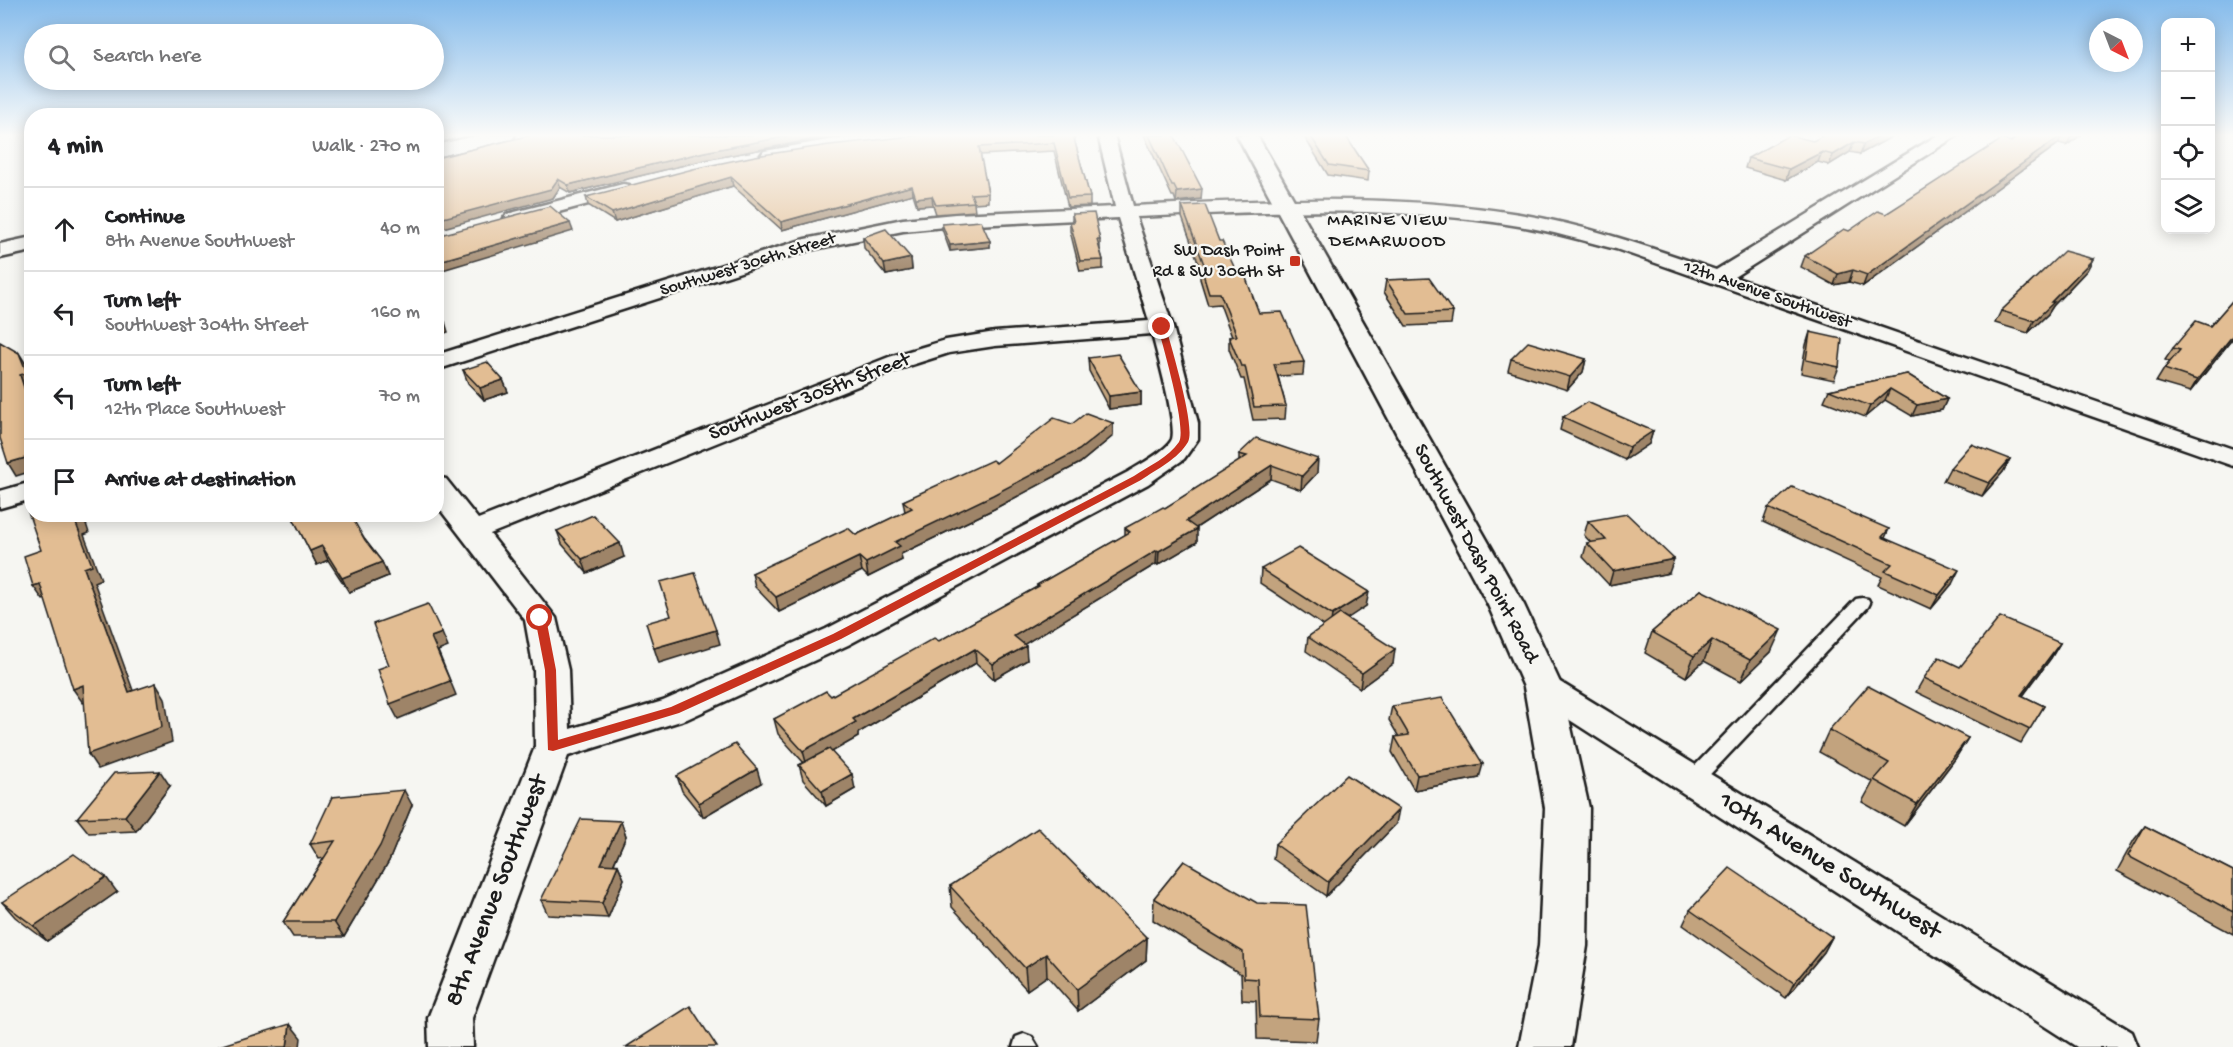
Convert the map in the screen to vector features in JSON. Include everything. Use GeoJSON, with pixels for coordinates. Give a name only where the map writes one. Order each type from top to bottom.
{"type":"FeatureCollection","features":[{"type":"Feature","properties":{"kind":"main road","name":"Southwest Dash Point Road"},"geometry":{"type":"LineString","coordinates":[[1274,184],[1506,605],[1543,687],[1567,808],[1563,946],[1545,1047]]}},
{"type":"Feature","properties":{"kind":"main road"},"geometry":{"type":"LineString","coordinates":[[0,251],[24,246]]}},
{"type":"Feature","properties":{"kind":"street"},"geometry":{"type":"LineString","coordinates":[[553,747],[675,710],[837,637],[1138,478],[1174,453],[1185,439],[1185,423],[1162,327],[1118,184]]}},
{"type":"Feature","properties":{"kind":"street"},"geometry":{"type":"LineString","coordinates":[[1718,278],[1871,184]]}},
{"type":"Feature","properties":{"kind":"street"},"geometry":{"type":"LineString","coordinates":[[492,224],[638,185]]}},
{"type":"Feature","properties":{"kind":"street","name":"Southwest 306th Street"},"geometry":{"type":"LineString","coordinates":[[444,360],[805,244],[903,225],[955,220],[1285,204]]}},
{"type":"Feature","properties":{"kind":"street","name":"12th Avenue Southwest"},"geometry":{"type":"LineString","coordinates":[[1285,204],[1427,209],[1504,217],[1603,239],[2233,458]]}},
{"type":"Feature","properties":{"kind":"street","name":"Southwest 305th Street"},"geometry":{"type":"LineString","coordinates":[[473,531],[897,362],[946,347],[995,339],[1162,327]]}},
{"type":"Feature","properties":{"kind":"street"},"geometry":{"type":"LineString","coordinates":[[0,500],[24,492]]}},
{"type":"Feature","properties":{"kind":"street","name":"8th Avenue Southwest"},"geometry":{"type":"LineString","coordinates":[[444,495],[540,618],[551,670],[553,747],[450,1017],[452,1047]]}},
{"type":"Feature","properties":{"kind":"street","name":"10th Avenue Southwest"},"geometry":{"type":"LineString","coordinates":[[1543,687],[2116,1047]]}},
{"type":"Feature","properties":{"kind":"lane"},"geometry":{"type":"LineString","coordinates":[[1692,782],[1862,603]]}},
{"type":"Feature","properties":{"kind":"building"},"geometry":{"type":"Polygon","coordinates":[[[444,184],[555,184],[551,189],[444,218],[444,184]]]}},
{"type":"Feature","properties":{"kind":"building"},"geometry":{"type":"Polygon","coordinates":[[[636,184],[708,184],[612,213],[586,197],[636,184]]]}},
{"type":"Feature","properties":{"kind":"building"},"geometry":{"type":"Polygon","coordinates":[[[739,184],[986,184],[988,193],[971,194],[974,202],[936,205],[932,196],[916,198],[912,186],[781,222],[739,184]]]}},
{"type":"Feature","properties":{"kind":"building"},"geometry":{"type":"Polygon","coordinates":[[[1064,184],[1086,184],[1090,197],[1068,198],[1064,184]]]}},
{"type":"Feature","properties":{"kind":"building"},"geometry":{"type":"Polygon","coordinates":[[[1171,184],[1199,184],[1202,189],[1177,192],[1171,184]]]}},
{"type":"Feature","properties":{"kind":"building"},"geometry":{"type":"Polygon","coordinates":[[[1933,184],[1994,184],[1867,275],[1853,270],[1838,274],[1805,256],[1844,229],[1849,231],[1878,211],[1886,214],[1933,184]]]}},
{"type":"Feature","properties":{"kind":"building"},"geometry":{"type":"Polygon","coordinates":[[[1205,205],[1219,241],[1222,241],[1236,271],[1243,270],[1259,313],[1282,312],[1304,362],[1274,364],[1286,406],[1254,407],[1245,366],[1241,366],[1229,337],[1237,336],[1220,293],[1209,293],[1201,267],[1205,267],[1182,206],[1205,205]]]}},
{"type":"Feature","properties":{"kind":"building"},"geometry":{"type":"Polygon","coordinates":[[[550,206],[570,223],[444,260],[444,234],[550,206]]]}},
{"type":"Feature","properties":{"kind":"building"},"geometry":{"type":"Polygon","coordinates":[[[1094,213],[1100,240],[1097,240],[1103,260],[1080,261],[1070,222],[1074,222],[1072,214],[1094,213]]]}},
{"type":"Feature","properties":{"kind":"building"},"geometry":{"type":"Polygon","coordinates":[[[981,221],[990,241],[950,245],[942,224],[981,221]]]}},
{"type":"Feature","properties":{"kind":"building"},"geometry":{"type":"Polygon","coordinates":[[[886,229],[911,258],[884,264],[863,237],[886,229]]]}},
{"type":"Feature","properties":{"kind":"building"},"geometry":{"type":"Polygon","coordinates":[[[2064,251],[2093,259],[2034,321],[2001,311],[2064,251]]]}},
{"type":"Feature","properties":{"kind":"building"},"geometry":{"type":"Polygon","coordinates":[[[1429,278],[1453,312],[1408,314],[1386,280],[1429,278]]]}},
{"type":"Feature","properties":{"kind":"building"},"geometry":{"type":"Polygon","coordinates":[[[2233,300],[2233,335],[2197,380],[2164,369],[2180,350],[2173,348],[2196,321],[2210,326],[2233,300]]]}},
{"type":"Feature","properties":{"kind":"building"},"geometry":{"type":"Polygon","coordinates":[[[1810,332],[1842,339],[1839,367],[1806,360],[1810,332]]]}},
{"type":"Feature","properties":{"kind":"building"},"geometry":{"type":"Polygon","coordinates":[[[0,342],[19,353],[24,366],[24,374],[20,375],[24,387],[24,458],[8,463],[0,438],[0,342]]]}},
{"type":"Feature","properties":{"kind":"building"},"geometry":{"type":"Polygon","coordinates":[[[1528,342],[1586,359],[1570,377],[1511,359],[1528,342]]]}},
{"type":"Feature","properties":{"kind":"building"},"geometry":{"type":"Polygon","coordinates":[[[1118,354],[1141,392],[1109,396],[1088,358],[1118,354]]]}},
{"type":"Feature","properties":{"kind":"building"},"geometry":{"type":"Polygon","coordinates":[[[487,362],[503,380],[480,388],[463,370],[487,362]]]}},
{"type":"Feature","properties":{"kind":"building"},"geometry":{"type":"Polygon","coordinates":[[[1907,374],[1947,399],[1917,405],[1890,389],[1870,406],[1829,390],[1907,374]]]}},
{"type":"Feature","properties":{"kind":"building"},"geometry":{"type":"Polygon","coordinates":[[[1587,402],[1653,431],[1629,447],[1563,417],[1587,402]]]}},
{"type":"Feature","properties":{"kind":"building"},"geometry":{"type":"Polygon","coordinates":[[[1086,413],[1113,423],[1079,450],[895,542],[900,546],[866,563],[859,557],[776,597],[752,573],[848,528],[856,535],[912,508],[903,501],[992,460],[996,463],[1054,418],[1072,424],[1086,413]]]}},
{"type":"Feature","properties":{"kind":"building"},"geometry":{"type":"Polygon","coordinates":[[[1256,438],[1318,459],[1302,476],[1272,465],[1186,521],[1197,529],[1159,551],[1157,550],[1014,636],[1026,646],[993,664],[975,649],[853,719],[856,722],[803,751],[774,719],[826,691],[831,696],[934,638],[939,641],[1039,586],[1037,585],[1130,532],[1125,528],[1165,508],[1247,456],[1239,454],[1256,438]]]}},
{"type":"Feature","properties":{"kind":"building"},"geometry":{"type":"Polygon","coordinates":[[[1971,444],[2010,459],[1989,483],[1950,468],[1971,444]]]}},
{"type":"Feature","properties":{"kind":"building"},"geometry":{"type":"Polygon","coordinates":[[[1792,487],[1889,529],[1882,537],[1959,570],[1939,595],[1885,571],[1892,564],[1768,508],[1792,487]]]}},
{"type":"Feature","properties":{"kind":"building"},"geometry":{"type":"Polygon","coordinates":[[[1627,514],[1674,559],[1613,571],[1587,543],[1606,540],[1588,521],[1627,514]]]}},
{"type":"Feature","properties":{"kind":"building"},"geometry":{"type":"Polygon","coordinates":[[[593,515],[620,543],[582,559],[557,531],[593,515]]]}},
{"type":"Feature","properties":{"kind":"building"},"geometry":{"type":"Polygon","coordinates":[[[31,522],[75,522],[92,565],[84,568],[129,692],[156,683],[162,727],[88,754],[83,685],[73,689],[40,584],[33,586],[24,556],[41,550],[31,522]]]}},
{"type":"Feature","properties":{"kind":"building"},"geometry":{"type":"Polygon","coordinates":[[[295,522],[355,522],[382,562],[342,578],[322,546],[310,551],[295,522]]]}},
{"type":"Feature","properties":{"kind":"building"},"geometry":{"type":"Polygon","coordinates":[[[1298,548],[1369,592],[1332,615],[1261,569],[1298,548]]]}},
{"type":"Feature","properties":{"kind":"building"},"geometry":{"type":"Polygon","coordinates":[[[695,573],[716,630],[654,648],[646,623],[671,616],[660,582],[695,573]]]}},
{"type":"Feature","properties":{"kind":"building"},"geometry":{"type":"Polygon","coordinates":[[[1701,590],[1781,630],[1750,660],[1712,640],[1694,656],[1652,632],[1701,590]]]}},
{"type":"Feature","properties":{"kind":"building"},"geometry":{"type":"Polygon","coordinates":[[[428,604],[442,633],[431,637],[450,681],[390,704],[378,669],[389,665],[373,624],[428,604]]]}},
{"type":"Feature","properties":{"kind":"building"},"geometry":{"type":"Polygon","coordinates":[[[1340,614],[1395,649],[1362,673],[1308,637],[1340,614]]]}},
{"type":"Feature","properties":{"kind":"building"},"geometry":{"type":"Polygon","coordinates":[[[2000,617],[2060,643],[2021,695],[2044,706],[2030,729],[1924,678],[1939,657],[1960,667],[2000,617]]]}},
{"type":"Feature","properties":{"kind":"building"},"geometry":{"type":"Polygon","coordinates":[[[1868,686],[1968,738],[1917,804],[1874,780],[1889,763],[1829,730],[1868,686]]]}},
{"type":"Feature","properties":{"kind":"building"},"geometry":{"type":"Polygon","coordinates":[[[1442,698],[1483,764],[1417,775],[1395,737],[1409,735],[1392,706],[1442,698]]]}},
{"type":"Feature","properties":{"kind":"building"},"geometry":{"type":"Polygon","coordinates":[[[735,744],[757,769],[699,803],[677,776],[735,744]]]}},
{"type":"Feature","properties":{"kind":"building"},"geometry":{"type":"Polygon","coordinates":[[[829,749],[852,774],[822,791],[799,765],[829,749]]]}},
{"type":"Feature","properties":{"kind":"building"},"geometry":{"type":"Polygon","coordinates":[[[160,771],[125,816],[77,818],[114,773],[160,771]]]}},
{"type":"Feature","properties":{"kind":"building"},"geometry":{"type":"Polygon","coordinates":[[[1347,775],[1399,809],[1328,882],[1275,844],[1347,775]]]}},
{"type":"Feature","properties":{"kind":"building"},"geometry":{"type":"Polygon","coordinates":[[[404,790],[380,846],[334,922],[283,922],[335,841],[310,844],[332,797],[404,790]]]}},
{"type":"Feature","properties":{"kind":"building"},"geometry":{"type":"Polygon","coordinates":[[[581,819],[621,821],[601,864],[618,865],[602,903],[541,900],[581,819]]]}},
{"type":"Feature","properties":{"kind":"building"},"geometry":{"type":"Polygon","coordinates":[[[2145,826],[2233,871],[2233,912],[2128,856],[2145,826]]]}},
{"type":"Feature","properties":{"kind":"building"},"geometry":{"type":"Polygon","coordinates":[[[1038,828],[1147,938],[1077,989],[1046,954],[1025,968],[950,886],[1038,828]]]}},
{"type":"Feature","properties":{"kind":"building"},"geometry":{"type":"Polygon","coordinates":[[[74,854],[106,877],[34,926],[2,902],[74,854]]]}},
{"type":"Feature","properties":{"kind":"building"},"geometry":{"type":"Polygon","coordinates":[[[1184,861],[1257,903],[1306,905],[1319,1019],[1260,1017],[1258,979],[1244,978],[1243,952],[1154,898],[1184,861]]]}},
{"type":"Feature","properties":{"kind":"building"},"geometry":{"type":"Polygon","coordinates":[[[1730,868],[1832,937],[1794,983],[1690,910],[1730,868]]]}},
{"type":"Feature","properties":{"kind":"building"},"geometry":{"type":"Polygon","coordinates":[[[690,1006],[717,1047],[626,1047],[690,1006]]]}},
{"type":"Feature","properties":{"kind":"building"},"geometry":{"type":"Polygon","coordinates":[[[290,1024],[287,1047],[219,1047],[219,1046],[290,1024]]]}},
{"type":"Feature","properties":{"kind":"place","name":"SW Dash Point Rd & SW 306th St"},"geometry":{"type":"Point","coordinates":[1295,261]}},
{"type":"Feature","properties":{"kind":"district","name":"MARINE VIEW DEMARWOOD"},"geometry":{"type":"Point","coordinates":[1388,231]}},
{"type":"Feature","properties":{"kind":"route"},"geometry":{"type":"LineString","coordinates":[[540,618],[551,670],[553,747],[675,710],[837,637],[1138,478],[1174,453],[1185,439],[1185,423],[1162,327]]}}]}
